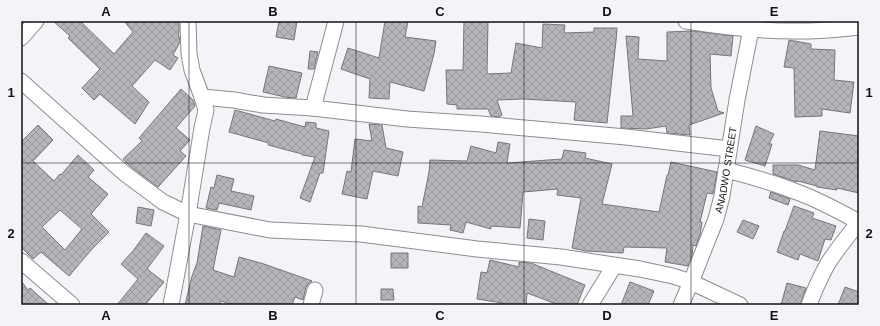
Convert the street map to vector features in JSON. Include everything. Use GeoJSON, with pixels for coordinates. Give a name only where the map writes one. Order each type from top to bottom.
{"type":"FeatureCollection","features":[{"type":"Feature","properties":{"kind":"street"},"geometry":{"type":"LineString","coordinates":[[21,38],[36,21]]}},
{"type":"Feature","properties":{"kind":"street"},"geometry":{"type":"LineString","coordinates":[[171,305],[206,110],[192,70],[189,54],[188,21]]}},
{"type":"Feature","properties":{"kind":"street"},"geometry":{"type":"LineString","coordinates":[[313,108],[336,21]]}},
{"type":"Feature","properties":{"kind":"street"},"geometry":{"type":"LineString","coordinates":[[686,21],[707,25],[770,31],[804,31],[859,27]]}},
{"type":"Feature","properties":{"kind":"street","name":"ANADWO STREET"},"geometry":{"type":"LineString","coordinates":[[681,305],[716,219],[722,196],[741,77],[751,29]]}},
{"type":"Feature","properties":{"kind":"street"},"geometry":{"type":"LineString","coordinates":[[21,81],[124,173],[163,202],[188,214],[270,230],[361,234],[477,249],[561,257],[640,269],[673,276],[691,282],[740,305]]}},
{"type":"Feature","properties":{"kind":"street"},"geometry":{"type":"LineString","coordinates":[[202,97],[407,119],[626,137],[729,150]]}},
{"type":"Feature","properties":{"kind":"street"},"geometry":{"type":"LineString","coordinates":[[726,170],[760,179],[798,192],[859,222],[827,265],[809,305]]}},
{"type":"Feature","properties":{"kind":"street"},"geometry":{"type":"LineString","coordinates":[[21,262],[72,305]]}},
{"type":"Feature","properties":{"kind":"street"},"geometry":{"type":"LineString","coordinates":[[590,305],[614,266]]}},
{"type":"Feature","properties":{"kind":"street"},"geometry":{"type":"LineString","coordinates":[[311,305],[315,290]]}},
{"type":"Feature","properties":{"kind":"building"},"geometry":{"type":"Polygon","coordinates":[[[53,21],[80,21],[114,54],[133,32],[124,21],[179,21],[178,35],[180,42],[173,55],[178,58],[170,70],[155,60],[132,86],[149,102],[135,124],[100,94],[94,100],[82,88],[100,69],[68,38],[70,36],[53,21]]]}},
{"type":"Feature","properties":{"kind":"building"},"geometry":{"type":"Polygon","coordinates":[[[279,21],[297,21],[294,40],[276,37],[279,21]]]}},
{"type":"Feature","properties":{"kind":"building"},"geometry":{"type":"Polygon","coordinates":[[[385,21],[408,21],[405,37],[436,41],[424,91],[390,82],[389,99],[369,98],[370,79],[341,69],[348,48],[379,58],[385,21]]]}},
{"type":"Feature","properties":{"kind":"building"},"geometry":{"type":"Polygon","coordinates":[[[464,21],[488,21],[487,74],[511,73],[516,43],[542,48],[543,24],[565,25],[564,33],[594,32],[594,28],[617,28],[607,123],[574,120],[576,102],[523,99],[497,100],[502,115],[499,117],[491,116],[488,109],[457,109],[457,105],[447,104],[446,70],[463,70],[464,21]]]}},
{"type":"Feature","properties":{"kind":"building"},"geometry":{"type":"Polygon","coordinates":[[[693,31],[733,36],[731,56],[710,54],[711,88],[718,111],[724,113],[689,125],[690,135],[667,133],[666,126],[646,129],[621,128],[621,116],[633,116],[626,36],[639,37],[638,59],[667,61],[667,32],[693,31]]]}},
{"type":"Feature","properties":{"kind":"building"},"geometry":{"type":"Polygon","coordinates":[[[789,40],[811,44],[811,49],[835,50],[834,80],[854,82],[850,113],[822,109],[822,116],[795,117],[794,68],[784,67],[789,40]]]}},
{"type":"Feature","properties":{"kind":"building"},"geometry":{"type":"Polygon","coordinates":[[[310,51],[318,52],[314,69],[308,69],[310,51]]]}},
{"type":"Feature","properties":{"kind":"building"},"geometry":{"type":"Polygon","coordinates":[[[269,66],[302,73],[296,98],[263,92],[269,66]]]}},
{"type":"Feature","properties":{"kind":"building"},"geometry":{"type":"Polygon","coordinates":[[[181,89],[193,100],[195,106],[176,128],[190,140],[180,151],[186,156],[158,187],[123,159],[142,141],[139,138],[181,89]]]}},
{"type":"Feature","properties":{"kind":"building"},"geometry":{"type":"Polygon","coordinates":[[[235,110],[275,121],[276,119],[305,127],[306,122],[316,123],[316,128],[329,131],[323,173],[320,173],[310,202],[300,198],[315,157],[302,155],[268,145],[269,143],[229,132],[235,110]]]}},
{"type":"Feature","properties":{"kind":"building"},"geometry":{"type":"Polygon","coordinates":[[[369,124],[382,125],[386,148],[403,152],[398,176],[373,171],[367,199],[342,194],[347,171],[351,172],[355,139],[372,141],[369,124]]]}},
{"type":"Feature","properties":{"kind":"building"},"geometry":{"type":"Polygon","coordinates":[[[38,125],[53,140],[33,161],[54,181],[78,155],[94,170],[88,177],[108,194],[91,214],[109,232],[69,276],[41,252],[33,259],[21,247],[21,142],[38,125]],[[60,210],[42,227],[65,250],[82,229],[60,210]]]}},
{"type":"Feature","properties":{"kind":"building"},"geometry":{"type":"Polygon","coordinates":[[[756,126],[774,134],[769,144],[772,144],[765,166],[745,160],[756,126]]]}},
{"type":"Feature","properties":{"kind":"building"},"geometry":{"type":"Polygon","coordinates":[[[820,131],[859,136],[859,193],[837,188],[837,190],[817,187],[773,174],[773,165],[798,165],[815,170],[820,131]]]}},
{"type":"Feature","properties":{"kind":"building"},"geometry":{"type":"Polygon","coordinates":[[[498,142],[510,144],[507,163],[562,159],[564,150],[586,153],[585,158],[612,164],[602,204],[659,212],[671,162],[717,172],[713,194],[707,193],[700,222],[702,222],[700,235],[696,246],[693,245],[692,256],[688,266],[665,262],[667,248],[624,247],[623,253],[586,251],[572,248],[581,198],[557,195],[558,189],[523,192],[520,228],[491,226],[491,229],[466,222],[463,233],[450,230],[451,225],[418,223],[418,206],[422,207],[430,160],[467,161],[471,146],[496,153],[498,142]]]}},
{"type":"Feature","properties":{"kind":"building"},"geometry":{"type":"Polygon","coordinates":[[[217,175],[234,179],[231,191],[254,196],[251,210],[219,203],[217,210],[206,208],[211,187],[214,188],[217,175]]]}},
{"type":"Feature","properties":{"kind":"building"},"geometry":{"type":"Polygon","coordinates":[[[771,192],[790,199],[788,205],[769,198],[771,192]]]}},
{"type":"Feature","properties":{"kind":"building"},"geometry":{"type":"Polygon","coordinates":[[[794,206],[814,213],[812,218],[836,226],[831,240],[825,239],[818,261],[800,254],[798,260],[777,252],[794,206]]]}},
{"type":"Feature","properties":{"kind":"building"},"geometry":{"type":"Polygon","coordinates":[[[138,207],[154,210],[151,226],[136,223],[138,207]]]}},
{"type":"Feature","properties":{"kind":"building"},"geometry":{"type":"Polygon","coordinates":[[[529,219],[545,221],[543,240],[527,238],[529,219]]]}},
{"type":"Feature","properties":{"kind":"building"},"geometry":{"type":"Polygon","coordinates":[[[743,220],[759,226],[753,239],[737,232],[743,220]]]}},
{"type":"Feature","properties":{"kind":"building"},"geometry":{"type":"Polygon","coordinates":[[[203,226],[221,230],[213,270],[234,277],[239,257],[264,264],[312,281],[306,287],[303,300],[295,297],[292,305],[234,305],[221,301],[220,305],[185,305],[192,276],[197,263],[203,226]]]}},
{"type":"Feature","properties":{"kind":"building"},"geometry":{"type":"Polygon","coordinates":[[[146,233],[164,246],[147,269],[164,282],[145,305],[117,305],[138,279],[121,264],[146,233]]]}},
{"type":"Feature","properties":{"kind":"building"},"geometry":{"type":"Polygon","coordinates":[[[391,253],[408,253],[408,268],[391,268],[391,253]]]}},
{"type":"Feature","properties":{"kind":"building"},"geometry":{"type":"Polygon","coordinates":[[[490,260],[519,267],[519,262],[531,263],[585,285],[577,305],[559,305],[527,293],[526,305],[502,305],[503,303],[477,299],[481,272],[487,273],[490,260]]]}},
{"type":"Feature","properties":{"kind":"building"},"geometry":{"type":"Polygon","coordinates":[[[21,281],[28,290],[30,288],[49,305],[21,305],[21,281]]]}},
{"type":"Feature","properties":{"kind":"building"},"geometry":{"type":"Polygon","coordinates":[[[630,282],[654,291],[648,305],[621,305],[630,282]]]}},
{"type":"Feature","properties":{"kind":"building"},"geometry":{"type":"Polygon","coordinates":[[[787,283],[806,288],[800,305],[781,305],[787,283]]]}},
{"type":"Feature","properties":{"kind":"building"},"geometry":{"type":"Polygon","coordinates":[[[845,287],[859,292],[859,305],[838,305],[845,287]]]}},
{"type":"Feature","properties":{"kind":"building"},"geometry":{"type":"Polygon","coordinates":[[[381,289],[393,289],[394,300],[381,300],[381,289]]]}}]}
